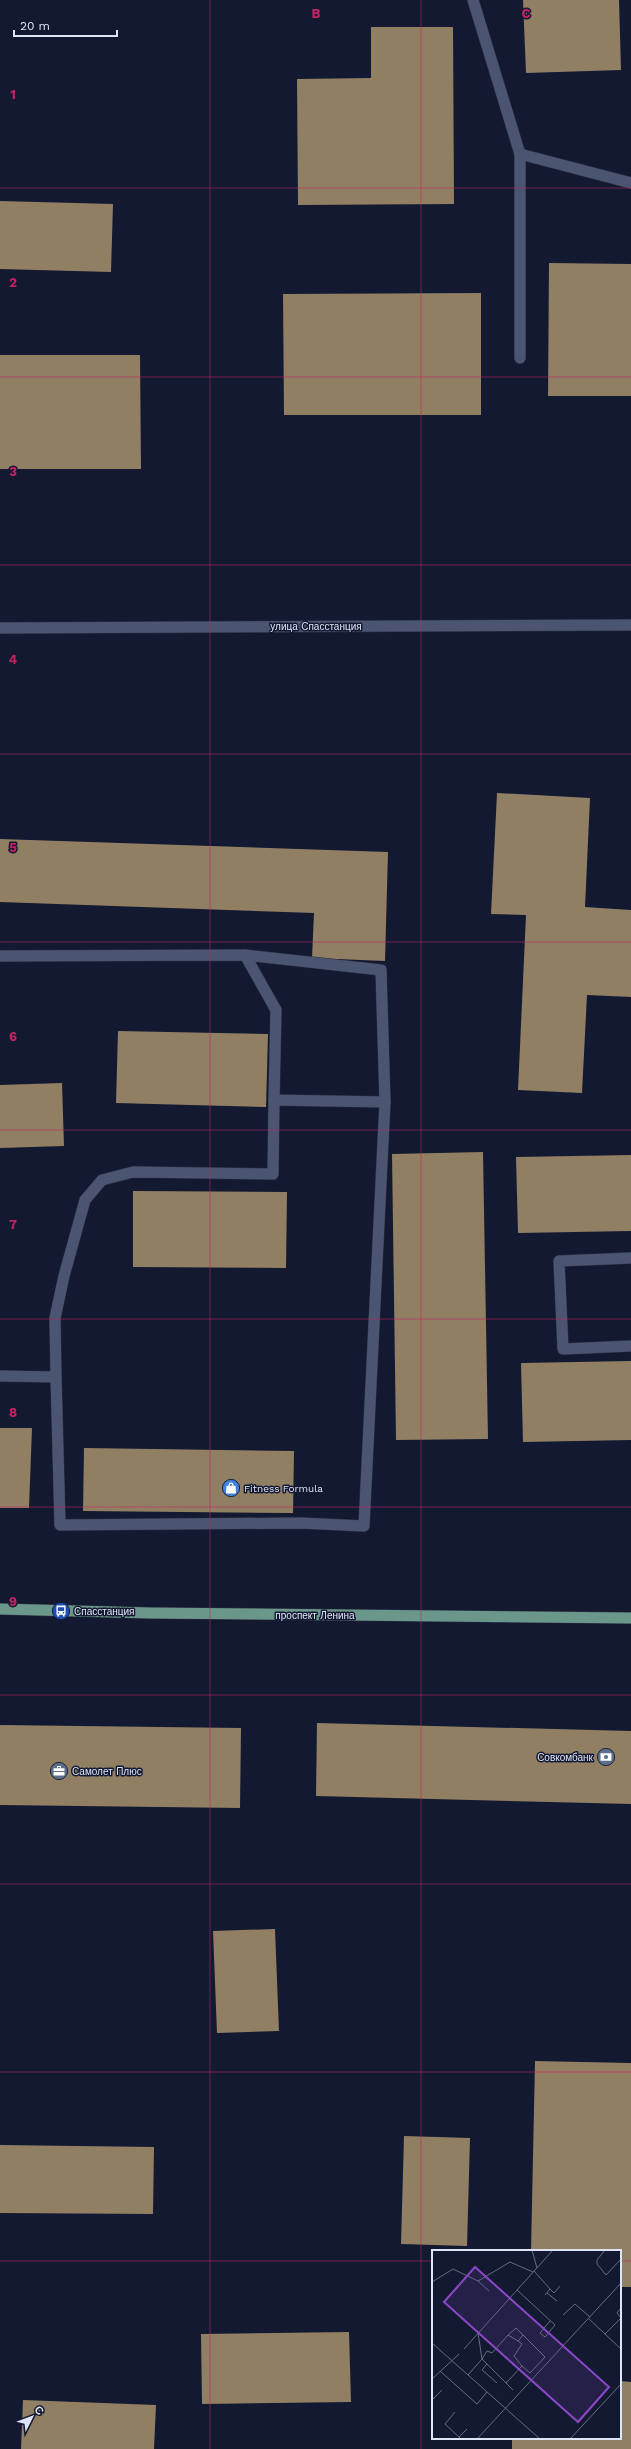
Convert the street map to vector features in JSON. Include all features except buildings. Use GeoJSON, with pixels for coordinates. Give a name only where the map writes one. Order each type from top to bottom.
{"type":"FeatureCollection","features":[{"type":"Feature","properties":{"kind":"main road","name":"проспект Ленина"},"geometry":{"type":"LineString","coordinates":[[0,1609],[150,1613],[631,1618]]}},
{"type":"Feature","properties":{"kind":"street"},"geometry":{"type":"LineString","coordinates":[[473,0],[520,154],[520,358]]}},
{"type":"Feature","properties":{"kind":"street"},"geometry":{"type":"LineString","coordinates":[[520,154],[631,183]]}},
{"type":"Feature","properties":{"kind":"street","name":"улица Спасстанция"},"geometry":{"type":"LineString","coordinates":[[0,628],[631,625]]}},
{"type":"Feature","properties":{"kind":"street"},"geometry":{"type":"LineString","coordinates":[[0,956],[245,955],[381,970],[385,1102],[364,1526],[300,1523],[60,1525],[55,1318],[64,1276],[85,1200],[102,1180],[133,1172],[273,1174],[276,1010],[245,955]]}},
{"type":"Feature","properties":{"kind":"street"},"geometry":{"type":"LineString","coordinates":[[274,1100],[385,1102]]}},
{"type":"Feature","properties":{"kind":"street"},"geometry":{"type":"LineString","coordinates":[[631,1258],[559,1261],[563,1349],[631,1346]]}},
{"type":"Feature","properties":{"kind":"street"},"geometry":{"type":"LineString","coordinates":[[0,1376],[56,1377]]}},
{"type":"Feature","properties":{"kind":"place","name":"Fitness Formula"},"geometry":{"type":"Point","coordinates":[231,1488]}},
{"type":"Feature","properties":{"kind":"place","name":"Спасстанция"},"geometry":{"type":"Point","coordinates":[61,1611]}},
{"type":"Feature","properties":{"kind":"place","name":"Совкомбанк"},"geometry":{"type":"Point","coordinates":[606,1757]}},
{"type":"Feature","properties":{"kind":"place","name":"Самолет Плюс"},"geometry":{"type":"Point","coordinates":[59,1771]}}]}
